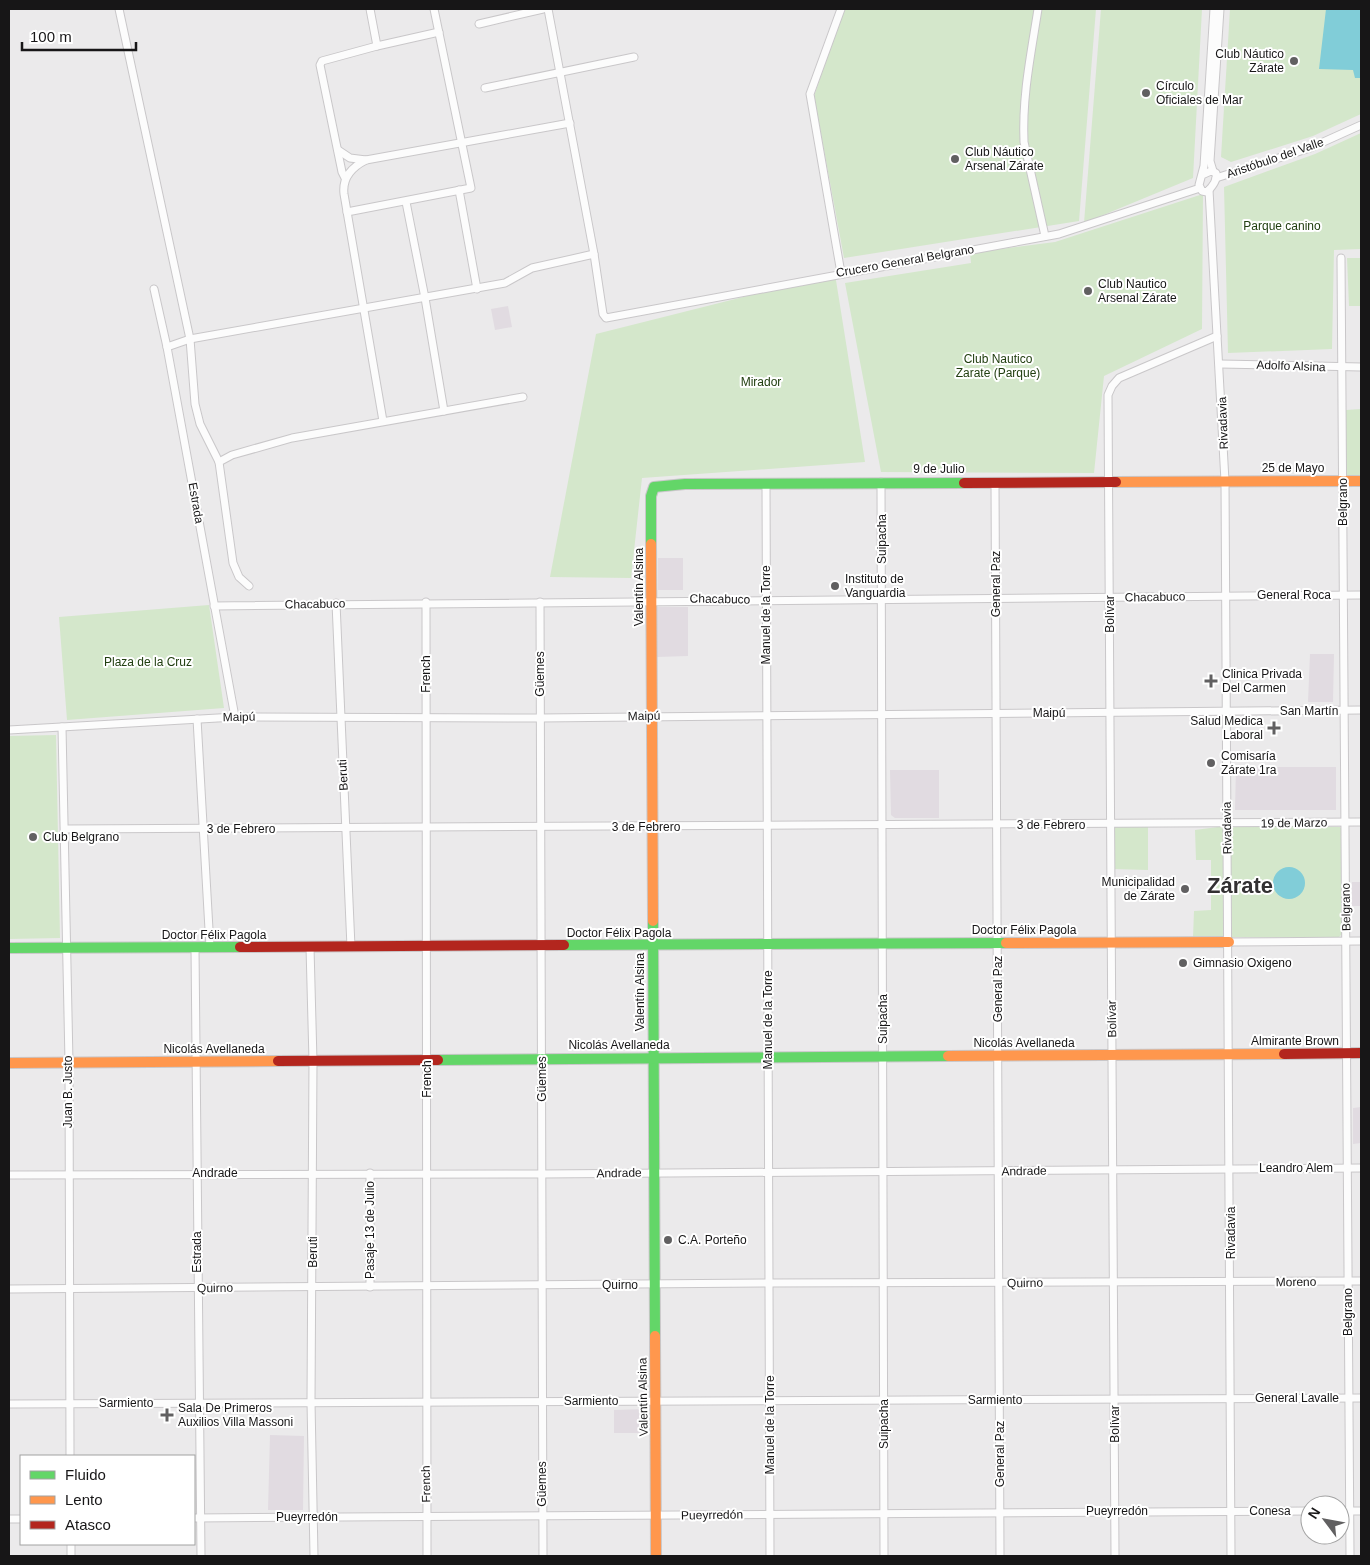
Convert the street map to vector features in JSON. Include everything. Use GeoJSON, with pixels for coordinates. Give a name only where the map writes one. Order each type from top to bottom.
{"type":"FeatureCollection","features":[{"type":"Feature","properties":{"kind":"street"},"geometry":{"type":"LineString","coordinates":[[119,9],[190,339],[195,404],[200,424],[219,462],[233,563],[239,577],[249,586]]}},
{"type":"Feature","properties":{"kind":"street"},"geometry":{"type":"LineString","coordinates":[[370,9],[377,46]]}},
{"type":"Feature","properties":{"kind":"street"},"geometry":{"type":"LineString","coordinates":[[347,212],[471,188],[434,9]]}},
{"type":"Feature","properties":{"kind":"street"},"geometry":{"type":"LineString","coordinates":[[479,24],[543,9]]}},
{"type":"Feature","properties":{"kind":"street"},"geometry":{"type":"LineString","coordinates":[[167,348],[190,339],[505,284],[532,268],[594,254],[548,9]]}},
{"type":"Feature","properties":{"kind":"street"},"geometry":{"type":"LineString","coordinates":[[841,273],[810,94],[842,9]]}},
{"type":"Feature","properties":{"kind":"street"},"geometry":{"type":"LineString","coordinates":[[1038,9],[1026,73],[1024,134],[1045,236]]}},
{"type":"Feature","properties":{"kind":"street"},"geometry":{"type":"LineString","coordinates":[[1214,9],[1200,188],[1205,192],[1209,190],[1215,174],[1210,161],[1220,9]]}},
{"type":"Feature","properties":{"kind":"street"},"geometry":{"type":"LineString","coordinates":[[346,178],[342,172],[320,65],[325,60],[439,32]]}},
{"type":"Feature","properties":{"kind":"street"},"geometry":{"type":"LineString","coordinates":[[485,88],[634,57]]}},
{"type":"Feature","properties":{"kind":"street"},"geometry":{"type":"LineString","coordinates":[[384,421],[347,212],[343,186],[346,178],[358,164],[366,160],[570,123]]}},
{"type":"Feature","properties":{"kind":"street","name":"Aristóbulo del Valle"},"geometry":{"type":"LineString","coordinates":[[1215,174],[1310,148],[1361,125]]}},
{"type":"Feature","properties":{"kind":"street"},"geometry":{"type":"LineString","coordinates":[[338,150],[350,158],[366,160]]}},
{"type":"Feature","properties":{"kind":"street"},"geometry":{"type":"LineString","coordinates":[[1202,175],[1206,171],[1215,174]]}},
{"type":"Feature","properties":{"kind":"street","name":"Crucero General Belgrano"},"geometry":{"type":"LineString","coordinates":[[594,254],[603,314],[606,318],[1071,231],[1200,188]]}},
{"type":"Feature","properties":{"kind":"street"},"geometry":{"type":"LineString","coordinates":[[459,190],[477,289]]}},
{"type":"Feature","properties":{"kind":"street","name":"Rivadavia"},"geometry":{"type":"LineString","coordinates":[[1209,190],[1225,481],[1232,1556]]}},
{"type":"Feature","properties":{"kind":"street"},"geometry":{"type":"LineString","coordinates":[[406,202],[425,298],[444,411]]}},
{"type":"Feature","properties":{"kind":"street","name":"Belgrano"},"geometry":{"type":"LineString","coordinates":[[1341,258],[1350,1495]]}},
{"type":"Feature","properties":{"kind":"street","name":"Estrada"},"geometry":{"type":"LineString","coordinates":[[154,289],[167,348],[235,717]]}},
{"type":"Feature","properties":{"kind":"street","name":"Bolívar"},"geometry":{"type":"LineString","coordinates":[[1115,1556],[1108,401],[1112,386],[1119,378],[1217,336]]}},
{"type":"Feature","properties":{"kind":"street","name":"Adolfo Alsina"},"geometry":{"type":"LineString","coordinates":[[1220,364],[1361,367]]}},
{"type":"Feature","properties":{"kind":"street"},"geometry":{"type":"LineString","coordinates":[[219,462],[232,454],[276,442],[523,397]]}},
{"type":"Feature","properties":{"kind":"street","name":"25 de Mayo"},"geometry":{"type":"LineString","coordinates":[[1225,481],[1361,480]]}},
{"type":"Feature","properties":{"kind":"street","name":"9 de Julio"},"geometry":{"type":"LineString","coordinates":[[654,487],[685,484],[766,483],[1225,481]]}},
{"type":"Feature","properties":{"kind":"street","name":"Suipacha"},"geometry":{"type":"LineString","coordinates":[[881,482],[885,1284],[884,1556]]}},
{"type":"Feature","properties":{"kind":"street","name":"General Paz"},"geometry":{"type":"LineString","coordinates":[[995,482],[1000,1556]]}},
{"type":"Feature","properties":{"kind":"street","name":"Manuel de la Torre"},"geometry":{"type":"LineString","coordinates":[[766,483],[770,1556]]}},
{"type":"Feature","properties":{"kind":"street","name":"Valentín Alsina"},"geometry":{"type":"LineString","coordinates":[[654,487],[651,496],[656,1556]]}},
{"type":"Feature","properties":{"kind":"street","name":"Chacabuco"},"geometry":{"type":"LineString","coordinates":[[214,606],[652,599],[1110,598],[1226,595]]}},
{"type":"Feature","properties":{"kind":"street","name":"General Roca"},"geometry":{"type":"LineString","coordinates":[[1226,595],[1361,595]]}},
{"type":"Feature","properties":{"kind":"street","name":"French"},"geometry":{"type":"LineString","coordinates":[[426,602],[428,1287],[425,1402],[427,1556]]}},
{"type":"Feature","properties":{"kind":"street","name":"Güemes"},"geometry":{"type":"LineString","coordinates":[[540,602],[541,1402],[543,1556]]}},
{"type":"Feature","properties":{"kind":"street","name":"Beruti"},"geometry":{"type":"LineString","coordinates":[[336,603],[351,947]]}},
{"type":"Feature","properties":{"kind":"street","name":"San Martín"},"geometry":{"type":"LineString","coordinates":[[1226,711],[1361,710]]}},
{"type":"Feature","properties":{"kind":"street","name":"Maipú"},"geometry":{"type":"LineString","coordinates":[[62,727],[235,717],[540,718],[1226,711]]}},
{"type":"Feature","properties":{"kind":"street"},"geometry":{"type":"LineString","coordinates":[[197,719],[210,948]]}},
{"type":"Feature","properties":{"kind":"street"},"geometry":{"type":"LineString","coordinates":[[9,730],[62,727]]}},
{"type":"Feature","properties":{"kind":"street","name":"Juan B. Justo"},"geometry":{"type":"LineString","coordinates":[[62,727],[65,830],[65,948],[69,1062],[70,1455]]}},
{"type":"Feature","properties":{"kind":"street","name":"19 de Marzo"},"geometry":{"type":"LineString","coordinates":[[1227,824],[1361,822]]}},
{"type":"Feature","properties":{"kind":"street","name":"3 de Febrero"},"geometry":{"type":"LineString","coordinates":[[65,830],[1227,824]]}},
{"type":"Feature","properties":{"kind":"street","name":"Doctor Félix Pagola"},"geometry":{"type":"LineString","coordinates":[[9,948],[426,947],[1111,941],[1229,942]]}},
{"type":"Feature","properties":{"kind":"street"},"geometry":{"type":"LineString","coordinates":[[1229,942],[1361,941]]}},
{"type":"Feature","properties":{"kind":"street","name":"Beruti"},"geometry":{"type":"LineString","coordinates":[[310,947],[313,1061],[312,1402],[314,1556]]}},
{"type":"Feature","properties":{"kind":"street","name":"Estrada"},"geometry":{"type":"LineString","coordinates":[[195,948],[200,1403],[197,1518],[201,1556]]}},
{"type":"Feature","properties":{"kind":"street","name":"Almirante Brown"},"geometry":{"type":"LineString","coordinates":[[1229,1054],[1361,1053]]}},
{"type":"Feature","properties":{"kind":"street","name":"Nicolás Avellaneda"},"geometry":{"type":"LineString","coordinates":[[9,1063],[1229,1054]]}},
{"type":"Feature","properties":{"kind":"street","name":"Leandro Alem"},"geometry":{"type":"LineString","coordinates":[[1230,1168],[1361,1168]]}},
{"type":"Feature","properties":{"kind":"street","name":"Andrade"},"geometry":{"type":"LineString","coordinates":[[9,1175],[68,1173],[542,1174],[1230,1168]]}},
{"type":"Feature","properties":{"kind":"street","name":"Pasaje 13 de Julio"},"geometry":{"type":"LineString","coordinates":[[370,1173],[370,1287]]}},
{"type":"Feature","properties":{"kind":"street","name":"Moreno"},"geometry":{"type":"LineString","coordinates":[[1231,1282],[1361,1281]]}},
{"type":"Feature","properties":{"kind":"street","name":"Quirno"},"geometry":{"type":"LineString","coordinates":[[9,1289],[428,1287],[542,1284],[1231,1282]]}},
{"type":"Feature","properties":{"kind":"street","name":"General Lavalle"},"geometry":{"type":"LineString","coordinates":[[1232,1398],[1361,1398]]}},
{"type":"Feature","properties":{"kind":"street","name":"Sarmiento"},"geometry":{"type":"LineString","coordinates":[[9,1404],[770,1402],[1232,1398]]}},
{"type":"Feature","properties":{"kind":"street","name":"Conesa"},"geometry":{"type":"LineString","coordinates":[[1231,1510],[1300,1511]]}},
{"type":"Feature","properties":{"kind":"street","name":"Pueyrredón"},"geometry":{"type":"LineString","coordinates":[[197,1518],[657,1516],[1231,1510]]}},
{"type":"Feature","properties":{"kind":"street"},"geometry":{"type":"LineString","coordinates":[[1350,1511],[1361,1511]]}},
{"type":"Feature","properties":{"kind":"shaded area"},"geometry":{"type":"Polygon","coordinates":[[[508,306],[512,327],[495,330],[491,309],[508,306]]]}},
{"type":"Feature","properties":{"kind":"shaded area"},"geometry":{"type":"Polygon","coordinates":[[[658,558],[683,558],[683,590],[658,590],[658,558]]]}},
{"type":"Feature","properties":{"kind":"shaded area"},"geometry":{"type":"Polygon","coordinates":[[[657,607],[688,607],[688,656],[657,657],[657,607]]]}},
{"type":"Feature","properties":{"kind":"shaded area"},"geometry":{"type":"Polygon","coordinates":[[[1310,654],[1334,654],[1333,702],[1308,702],[1310,654]]]}},
{"type":"Feature","properties":{"kind":"shaded area"},"geometry":{"type":"Polygon","coordinates":[[[1236,767],[1336,767],[1336,810],[1235,810],[1236,767]]]}},
{"type":"Feature","properties":{"kind":"shaded area"},"geometry":{"type":"Polygon","coordinates":[[[890,770],[939,770],[939,818],[895,818],[891,815],[890,770]]]}},
{"type":"Feature","properties":{"kind":"shaded area"},"geometry":{"type":"Polygon","coordinates":[[[1352,882],[1361,882],[1361,906],[1352,906],[1352,882]]]}},
{"type":"Feature","properties":{"kind":"shaded area"},"geometry":{"type":"Polygon","coordinates":[[[1361,1107],[1361,1143],[1353,1144],[1353,1108],[1361,1107]]]}},
{"type":"Feature","properties":{"kind":"shaded area"},"geometry":{"type":"Polygon","coordinates":[[[646,1409],[647,1433],[614,1433],[614,1410],[646,1409]]]}},
{"type":"Feature","properties":{"kind":"shaded area"},"geometry":{"type":"Polygon","coordinates":[[[270,1435],[304,1436],[303,1510],[268,1510],[270,1435]]]}},
{"type":"Feature","properties":{"kind":"green space","name":"Club Náutico Arsenal Zárate"},"geometry":{"type":"Polygon","coordinates":[[[844,9],[1096,9],[1079,221],[844,258],[814,96],[844,9]]]}},
{"type":"Feature","properties":{"kind":"green space","name":"Círculo Oficiales de Mar"},"geometry":{"type":"Polygon","coordinates":[[[1101,9],[1202,9],[1193,178],[1084,223],[1101,9]]]}},
{"type":"Feature","properties":{"kind":"green space","name":"Club Náutico Zárate"},"geometry":{"type":"Polygon","coordinates":[[[1230,9],[1361,9],[1361,114],[1313,136],[1231,162],[1221,157],[1230,9]]]}},
{"type":"Feature","properties":{"kind":"green space","name":"Parque canino"},"geometry":{"type":"Polygon","coordinates":[[[1361,133],[1361,249],[1334,250],[1332,349],[1228,353],[1224,187],[1315,154],[1361,133]]]}},
{"type":"Feature","properties":{"kind":"green space","name":"Club Nautico Zarate (Parque)"},"geometry":{"type":"Polygon","coordinates":[[[1203,194],[1202,329],[1104,376],[1094,473],[881,472],[845,283],[971,263],[970,253],[1055,242],[1203,194]]]}},
{"type":"Feature","properties":{"kind":"green space"},"geometry":{"type":"Polygon","coordinates":[[[1347,258],[1361,258],[1361,306],[1349,306],[1347,258]]]}},
{"type":"Feature","properties":{"kind":"green space","name":"Mirador"},"geometry":{"type":"Polygon","coordinates":[[[835,274],[865,462],[642,478],[631,578],[550,577],[596,334],[835,274]]]}},
{"type":"Feature","properties":{"kind":"green space"},"geometry":{"type":"Polygon","coordinates":[[[1361,409],[1361,476],[1346,476],[1346,410],[1361,409]]]}},
{"type":"Feature","properties":{"kind":"green space","name":"Plaza de la Cruz"},"geometry":{"type":"Polygon","coordinates":[[[209,605],[224,708],[67,720],[59,617],[209,605]]]}},
{"type":"Feature","properties":{"kind":"green space","name":"Club Belgrano"},"geometry":{"type":"Polygon","coordinates":[[[56,735],[60,938],[9,939],[9,736],[56,735]]]}},
{"type":"Feature","properties":{"kind":"green space"},"geometry":{"type":"Polygon","coordinates":[[[1113,826],[1148,826],[1148,870],[1112,869],[1113,826]]]}},
{"type":"Feature","properties":{"kind":"green space"},"geometry":{"type":"Polygon","coordinates":[[[1225,826],[1226,937],[1193,937],[1194,911],[1211,910],[1211,860],[1196,860],[1195,830],[1225,826]]]}},
{"type":"Feature","properties":{"kind":"green space"},"geometry":{"type":"Polygon","coordinates":[[[1236,826],[1340,827],[1342,830],[1344,932],[1338,938],[1232,937],[1230,830],[1236,826]]]}},
{"type":"Feature","properties":{"kind":"water"},"geometry":{"type":"Polygon","coordinates":[[[1326,9],[1361,9],[1361,78],[1355,78],[1353,70],[1319,69],[1326,9]]]}},
{"type":"Feature","properties":{"kind":"water"},"geometry":{"type":"Polygon","coordinates":[[[1289,867],[1300,872],[1305,883],[1300,894],[1289,899],[1278,894],[1273,883],[1278,872],[1289,867]]]}},
{"type":"Feature","properties":{"kind":"traffic: fast"},"geometry":{"type":"LineString","coordinates":[[651,544],[651,496],[654,487],[685,484],[964,483]]}},
{"type":"Feature","properties":{"kind":"traffic: fast"},"geometry":{"type":"LineString","coordinates":[[653,921],[655,1336]]}},
{"type":"Feature","properties":{"kind":"traffic: fast"},"geometry":{"type":"LineString","coordinates":[[564,945],[1006,943]]}},
{"type":"Feature","properties":{"kind":"traffic: fast"},"geometry":{"type":"LineString","coordinates":[[9,948],[240,947]]}},
{"type":"Feature","properties":{"kind":"traffic: fast"},"geometry":{"type":"LineString","coordinates":[[438,1060],[948,1056]]}},
{"type":"Feature","properties":{"kind":"traffic: slow"},"geometry":{"type":"LineString","coordinates":[[1116,482],[1361,481]]}},
{"type":"Feature","properties":{"kind":"traffic: slow"},"geometry":{"type":"LineString","coordinates":[[651,544],[653,921]]}},
{"type":"Feature","properties":{"kind":"traffic: slow"},"geometry":{"type":"LineString","coordinates":[[1006,943],[1229,942]]}},
{"type":"Feature","properties":{"kind":"traffic: slow"},"geometry":{"type":"LineString","coordinates":[[948,1056],[1284,1054]]}},
{"type":"Feature","properties":{"kind":"traffic: slow"},"geometry":{"type":"LineString","coordinates":[[9,1063],[278,1061]]}},
{"type":"Feature","properties":{"kind":"traffic: slow"},"geometry":{"type":"LineString","coordinates":[[655,1336],[656,1556]]}},
{"type":"Feature","properties":{"kind":"traffic: jam"},"geometry":{"type":"LineString","coordinates":[[964,483],[1116,482]]}},
{"type":"Feature","properties":{"kind":"traffic: jam"},"geometry":{"type":"LineString","coordinates":[[240,947],[564,945]]}},
{"type":"Feature","properties":{"kind":"traffic: jam"},"geometry":{"type":"LineString","coordinates":[[1284,1054],[1361,1053]]}},
{"type":"Feature","properties":{"kind":"traffic: jam"},"geometry":{"type":"LineString","coordinates":[[278,1061],[438,1060]]}},
{"type":"Feature","properties":{"kind":"place","name":"Club Náutico Zárate"},"geometry":{"type":"Point","coordinates":[1294,61]}},
{"type":"Feature","properties":{"kind":"place","name":"Círculo Oficiales de Mar"},"geometry":{"type":"Point","coordinates":[1146,93]}},
{"type":"Feature","properties":{"kind":"place","name":"Club Náutico Arsenal Zárate"},"geometry":{"type":"Point","coordinates":[955,159]}},
{"type":"Feature","properties":{"kind":"place","name":"Club Nautico Arsenal Zárate"},"geometry":{"type":"Point","coordinates":[1088,291]}},
{"type":"Feature","properties":{"kind":"place","name":"Instituto de Vanguardia"},"geometry":{"type":"Point","coordinates":[835,586]}},
{"type":"Feature","properties":{"kind":"place","name":"Clinica Privada Del Carmen"},"geometry":{"type":"Point","coordinates":[1211,681]}},
{"type":"Feature","properties":{"kind":"place","name":"Salud Medica Laboral"},"geometry":{"type":"Point","coordinates":[1274,728]}},
{"type":"Feature","properties":{"kind":"place","name":"Comisaría Zárate 1ra"},"geometry":{"type":"Point","coordinates":[1211,763]}},
{"type":"Feature","properties":{"kind":"place","name":"Club Belgrano"},"geometry":{"type":"Point","coordinates":[33,837]}},
{"type":"Feature","properties":{"kind":"place","name":"Municipalidad de Zárate"},"geometry":{"type":"Point","coordinates":[1185,889]}},
{"type":"Feature","properties":{"kind":"place","name":"Gimnasio Oxigeno"},"geometry":{"type":"Point","coordinates":[1183,963]}},
{"type":"Feature","properties":{"kind":"place","name":"C.A. Porteño"},"geometry":{"type":"Point","coordinates":[668,1240]}},
{"type":"Feature","properties":{"kind":"place","name":"Sala De Primeros Auxilios Villa Massoni"},"geometry":{"type":"Point","coordinates":[167,1415]}},
{"type":"Feature","properties":{"kind":"district","name":"Zárate"},"geometry":{"type":"Point","coordinates":[1240,885]}}]}
